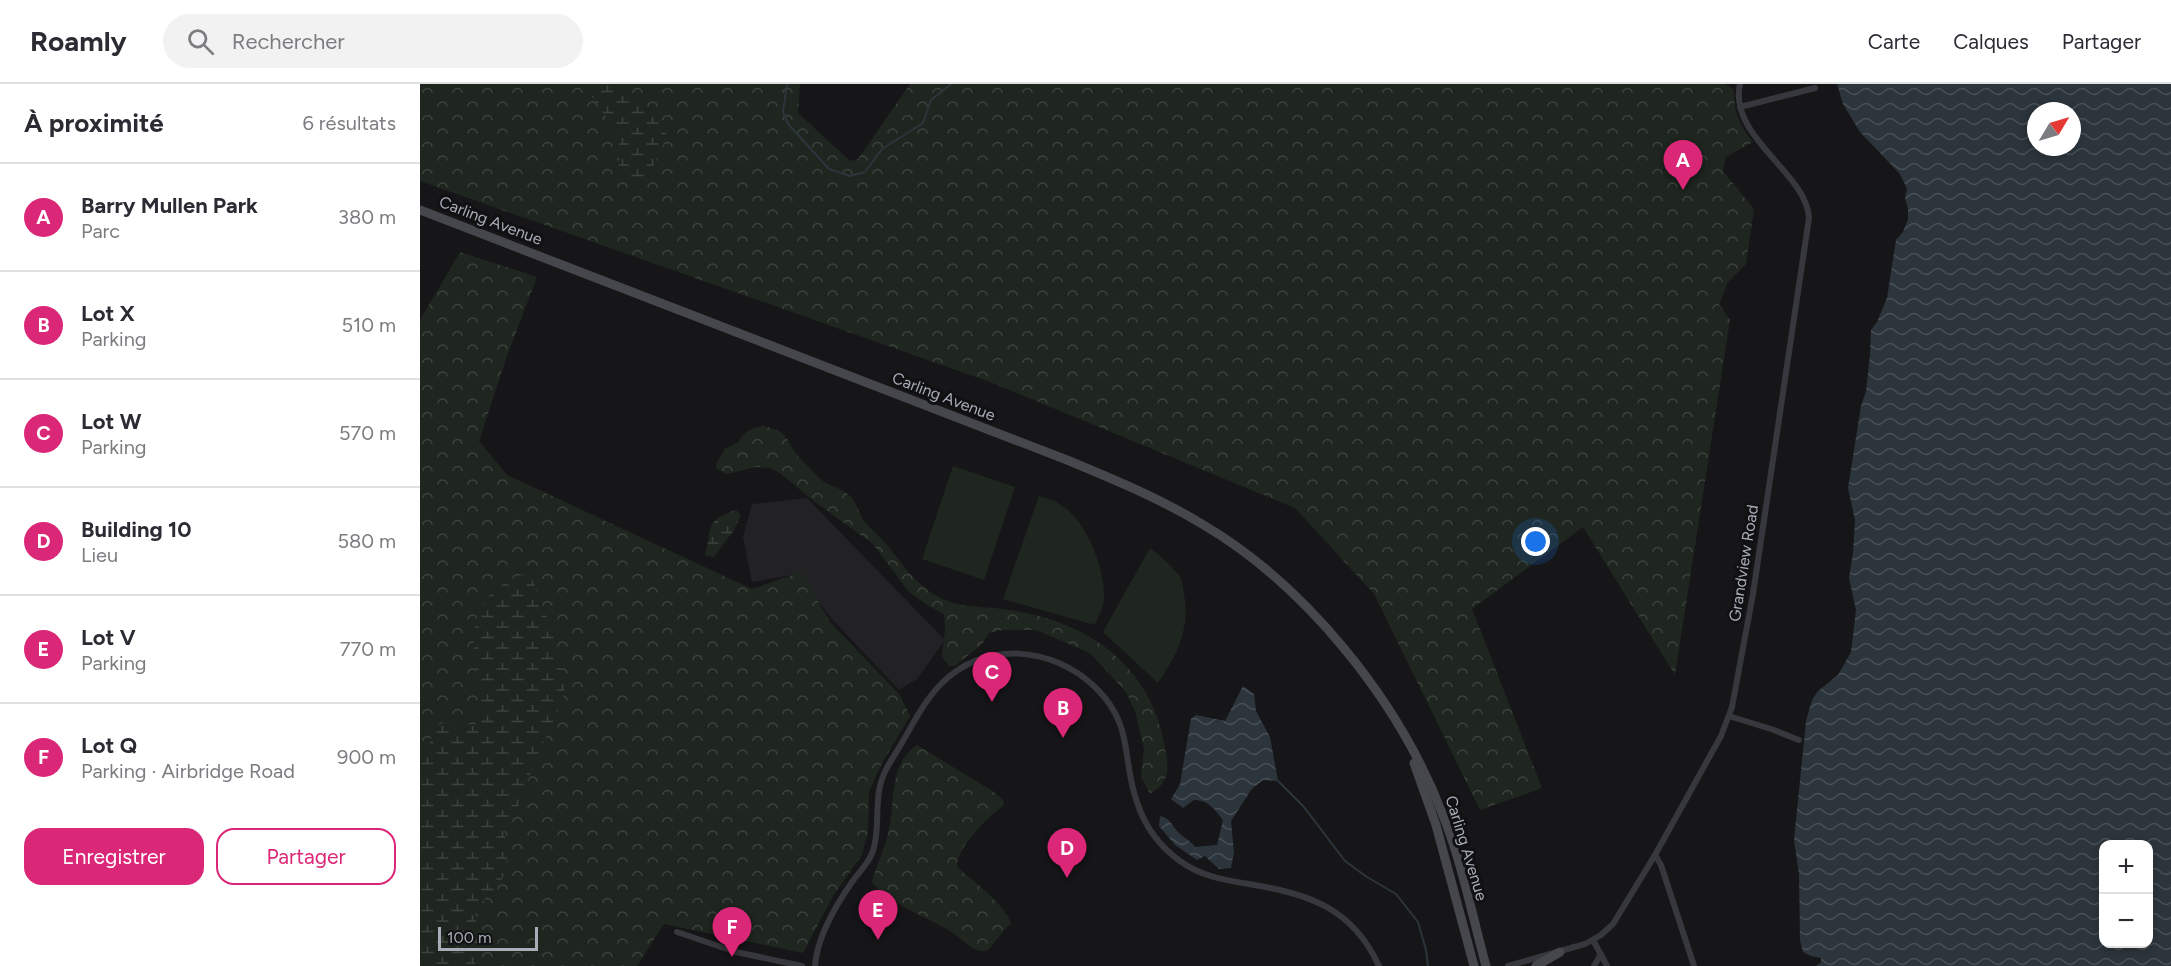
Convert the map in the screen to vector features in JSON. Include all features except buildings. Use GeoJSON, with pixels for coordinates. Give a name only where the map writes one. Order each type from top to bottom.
{"type":"FeatureCollection","features":[{"type":"Feature","properties":{"kind":"main road","name":"Carling Avenue"},"geometry":{"type":"LineString","coordinates":[[420,210],[1056,455],[1170,505],[1205,525],[1248,555],[1311,612],[1353,660],[1405,736],[1425,773],[1443,815],[1486,966]]}},
{"type":"Feature","properties":{"kind":"main road","name":"Carling Avenue"},"geometry":{"type":"LineString","coordinates":[[1390,712],[1412,758],[1431,809],[1474,966]]}},
{"type":"Feature","properties":{"kind":"main road"},"geometry":{"type":"LineString","coordinates":[[1536,966],[1560,952]]}},
{"type":"Feature","properties":{"kind":"street","name":"Grandview Road"},"geometry":{"type":"LineString","coordinates":[[1508,966],[1560,952],[1593,940],[1608,930],[1619,916],[1654,855],[1721,736],[1729,716],[1753,594],[1809,218],[1805,200],[1748,125],[1738,98],[1740,84]]}},
{"type":"Feature","properties":{"kind":"street"},"geometry":{"type":"LineString","coordinates":[[1740,107],[1815,88]]}},
{"type":"Feature","properties":{"kind":"street"},"geometry":{"type":"LineString","coordinates":[[815,966],[816,957],[839,902],[873,852],[877,805],[883,774],[934,691],[947,678],[970,662],[998,654],[1019,653],[1041,657],[1074,671],[1093,686],[1106,701],[1124,734],[1136,801],[1146,826],[1178,860],[1196,872],[1299,894],[1320,903],[1339,915],[1356,931],[1369,947],[1379,966]]}},
{"type":"Feature","properties":{"kind":"street"},"geometry":{"type":"LineString","coordinates":[[1729,716],[1799,740]]}},
{"type":"Feature","properties":{"kind":"street"},"geometry":{"type":"LineString","coordinates":[[1654,855],[1661,865],[1694,966]]}},
{"type":"Feature","properties":{"kind":"street"},"geometry":{"type":"LineString","coordinates":[[677,932],[736,952],[802,966]]}},
{"type":"Feature","properties":{"kind":"street"},"geometry":{"type":"LineString","coordinates":[[1593,940],[1607,966]]}},
{"type":"Feature","properties":{"kind":"street"},"geometry":{"type":"LineString","coordinates":[[1594,966],[1601,954]]}},
{"type":"Feature","properties":{"kind":"shaded area"},"geometry":{"type":"Polygon","coordinates":[[[807,498],[945,640],[917,679],[899,690],[832,619],[798,574],[752,582],[743,537],[752,504],[807,498]]]}},
{"type":"Feature","properties":{"kind":"green space"},"geometry":{"type":"Polygon","coordinates":[[[420,84],[800,84],[798,113],[850,161],[858,159],[910,84],[1725,84],[1734,90],[1738,118],[1753,142],[1726,157],[1723,171],[1754,209],[1746,264],[1728,282],[1719,304],[1730,320],[1675,675],[1583,527],[1472,609],[1542,788],[1480,810],[1374,594],[1295,508],[990,382],[420,181],[420,84]]]}},
{"type":"Feature","properties":{"kind":"green space"},"geometry":{"type":"Polygon","coordinates":[[[583,84],[610,84],[658,117],[666,129],[666,139],[651,171],[636,182],[619,172],[619,135],[583,84]]]}},
{"type":"Feature","properties":{"kind":"green space"},"geometry":{"type":"Polygon","coordinates":[[[460,252],[537,277],[506,359],[479,441],[507,475],[752,589],[802,572],[830,622],[900,695],[910,716],[881,765],[869,792],[868,832],[862,855],[833,896],[803,953],[664,924],[637,966],[453,966],[420,811],[420,320],[460,252]]]}},
{"type":"Feature","properties":{"kind":"green space"},"geometry":{"type":"Polygon","coordinates":[[[763,426],[783,434],[797,455],[820,479],[851,497],[864,521],[914,578],[935,595],[962,605],[1031,614],[1058,622],[1084,633],[1107,648],[1127,666],[1143,688],[1156,714],[1164,743],[1167,772],[1166,778],[1157,789],[1150,794],[1141,777],[1144,749],[1135,711],[1126,692],[1090,653],[1036,630],[1002,630],[989,633],[982,644],[955,666],[949,666],[942,657],[944,614],[909,592],[873,544],[815,502],[780,473],[769,468],[756,467],[727,474],[717,469],[716,464],[725,449],[737,443],[746,432],[763,426]]]}},
{"type":"Feature","properties":{"kind":"green space"},"geometry":{"type":"Polygon","coordinates":[[[953,466],[1015,487],[984,580],[922,559],[953,466]]]}},
{"type":"Feature","properties":{"kind":"green space"},"geometry":{"type":"Polygon","coordinates":[[[1039,496],[1067,509],[1085,531],[1092,544],[1101,572],[1104,599],[1095,625],[1003,599],[1039,496]]]}},
{"type":"Feature","properties":{"kind":"green space"},"geometry":{"type":"Polygon","coordinates":[[[736,510],[741,515],[734,530],[714,557],[705,555],[714,521],[736,510]]]}},
{"type":"Feature","properties":{"kind":"green space"},"geometry":{"type":"Polygon","coordinates":[[[1150,548],[1180,577],[1186,607],[1184,630],[1180,642],[1171,663],[1158,683],[1103,632],[1150,548]]]}},
{"type":"Feature","properties":{"kind":"green space"},"geometry":{"type":"Polygon","coordinates":[[[523,574],[533,581],[555,638],[565,687],[561,704],[537,756],[516,813],[504,826],[507,859],[504,875],[476,910],[475,966],[420,966],[420,759],[427,756],[432,734],[439,724],[481,723],[474,650],[476,619],[491,594],[523,574]]]}},
{"type":"Feature","properties":{"kind":"green space"},"geometry":{"type":"Polygon","coordinates":[[[917,745],[994,792],[1004,801],[1003,806],[967,842],[961,851],[957,867],[996,901],[1011,924],[986,951],[976,950],[950,931],[897,903],[872,882],[888,834],[897,774],[907,754],[917,745]]]}},
{"type":"Feature","properties":{"kind":"water"},"geometry":{"type":"Polygon","coordinates":[[[1837,84],[2171,84],[2171,966],[1816,966],[1821,962],[1821,958],[1803,952],[1800,940],[1799,874],[1794,840],[1806,721],[1812,700],[1818,691],[1838,675],[1851,652],[1856,610],[1849,578],[1855,520],[1848,488],[1861,406],[1866,391],[1871,330],[1887,298],[1896,240],[1903,232],[1908,219],[1905,198],[1907,189],[1900,174],[1860,132],[1843,104],[1837,84]]]}},
{"type":"Feature","properties":{"kind":"water"},"geometry":{"type":"Polygon","coordinates":[[[1243,686],[1254,694],[1256,711],[1270,737],[1278,781],[1263,780],[1251,790],[1231,821],[1234,852],[1231,868],[1219,869],[1205,856],[1197,860],[1175,845],[1159,826],[1160,816],[1169,821],[1195,847],[1217,845],[1223,820],[1214,809],[1199,800],[1194,800],[1183,808],[1171,799],[1180,784],[1191,719],[1196,715],[1225,721],[1243,686]]]}},
{"type":"Feature","properties":{"kind":"waterway"},"geometry":{"type":"LineString","coordinates":[[787,84],[783,112],[788,124],[829,169],[850,176],[865,172],[882,149],[923,123],[931,100],[951,84]]}},
{"type":"Feature","properties":{"kind":"waterway"},"geometry":{"type":"LineString","coordinates":[[1278,781],[1304,807],[1345,861],[1396,894],[1418,922],[1428,966]]}},
{"type":"Feature","properties":{"kind":"place","name":"Barry Mullen Park"},"geometry":{"type":"Point","coordinates":[1683,190]}},
{"type":"Feature","properties":{"kind":"place","name":"Lot W"},"geometry":{"type":"Point","coordinates":[992,702]}},
{"type":"Feature","properties":{"kind":"place","name":"Lot X"},"geometry":{"type":"Point","coordinates":[1063,738]}},
{"type":"Feature","properties":{"kind":"place","name":"Building 10"},"geometry":{"type":"Point","coordinates":[1067,878]}},
{"type":"Feature","properties":{"kind":"place","name":"Lot V"},"geometry":{"type":"Point","coordinates":[878,940]}},
{"type":"Feature","properties":{"kind":"place","name":"Lot Q"},"geometry":{"type":"Point","coordinates":[732,957]}}]}
